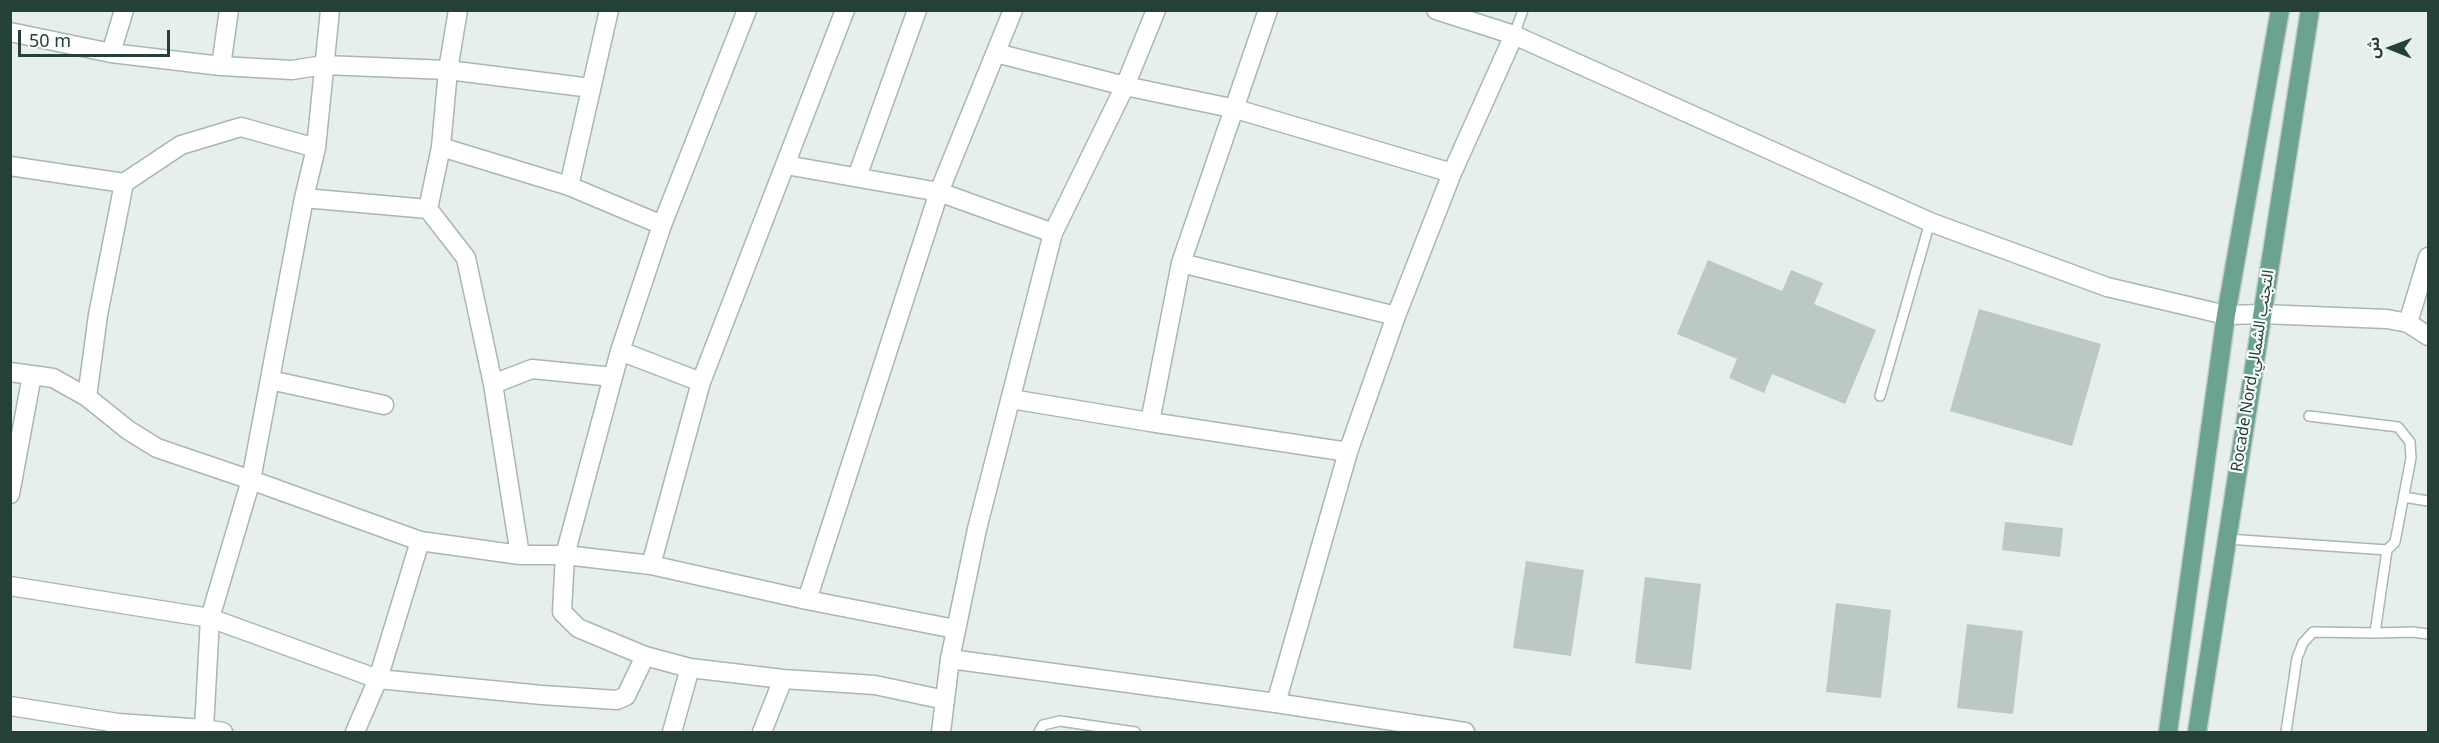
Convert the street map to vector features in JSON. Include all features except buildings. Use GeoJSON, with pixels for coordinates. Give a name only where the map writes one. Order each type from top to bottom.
{"type":"FeatureCollection","features":[{"type":"Feature","properties":{"kind":"main road","name":"Rocade Nord,التجنب الشمالي"},"geometry":{"type":"LineString","coordinates":[[2168,732],[2226,315],[2280,10]]}},
{"type":"Feature","properties":{"kind":"main road","name":"Rocade Nord,التجنب الشمالي"},"geometry":{"type":"LineString","coordinates":[[2197,732],[2310,10]]}},
{"type":"Feature","properties":{"kind":"street"},"geometry":{"type":"LineString","coordinates":[[111,53],[124,10]]}},
{"type":"Feature","properties":{"kind":"street"},"geometry":{"type":"LineString","coordinates":[[221,66],[229,10]]}},
{"type":"Feature","properties":{"kind":"street"},"geometry":{"type":"LineString","coordinates":[[204,729],[210,618],[251,480],[304,198],[316,148],[330,10]]}},
{"type":"Feature","properties":{"kind":"street"},"geometry":{"type":"LineString","coordinates":[[428,209],[441,147],[448,70],[458,10]]}},
{"type":"Feature","properties":{"kind":"street"},"geometry":{"type":"LineString","coordinates":[[569,186],[609,10]]}},
{"type":"Feature","properties":{"kind":"street"},"geometry":{"type":"LineString","coordinates":[[747,10],[662,225],[620,351],[565,555],[562,612],[578,627],[645,656],[690,668],[783,679],[875,685],[945,700]]}},
{"type":"Feature","properties":{"kind":"street"},"geometry":{"type":"LineString","coordinates":[[651,565],[701,382],[845,10]]}},
{"type":"Feature","properties":{"kind":"street"},"geometry":{"type":"LineString","coordinates":[[857,177],[917,10]]}},
{"type":"Feature","properties":{"kind":"street"},"geometry":{"type":"LineString","coordinates":[[807,600],[939,192],[1013,10]]}},
{"type":"Feature","properties":{"kind":"street"},"geometry":{"type":"LineString","coordinates":[[941,732],[955,629],[976,529],[1053,233],[1125,86],[1156,10]]}},
{"type":"Feature","properties":{"kind":"street"},"geometry":{"type":"LineString","coordinates":[[1150,422],[1181,263],[1236,109],[1268,10]]}},
{"type":"Feature","properties":{"kind":"street"},"geometry":{"type":"LineString","coordinates":[[1436,10],[1514,35],[1930,222],[2107,287],[2226,315],[2262,314],[2387,319],[2408,323],[2428,336]]}},
{"type":"Feature","properties":{"kind":"street"},"geometry":{"type":"LineString","coordinates":[[10,32],[111,53],[221,66],[292,70],[324,65],[448,70],[591,88]]}},
{"type":"Feature","properties":{"kind":"street"},"geometry":{"type":"LineString","coordinates":[[1276,703],[1348,452],[1396,316],[1452,173],[1514,35]]}},
{"type":"Feature","properties":{"kind":"street"},"geometry":{"type":"LineString","coordinates":[[996,52],[1125,86],[1236,109],[1452,173]]}},
{"type":"Feature","properties":{"kind":"street"},"geometry":{"type":"LineString","coordinates":[[10,166],[124,183],[181,146],[241,127],[316,148]]}},
{"type":"Feature","properties":{"kind":"street"},"geometry":{"type":"LineString","coordinates":[[441,147],[569,186],[662,225]]}},
{"type":"Feature","properties":{"kind":"street"},"geometry":{"type":"LineString","coordinates":[[786,165],[939,192],[1053,233]]}},
{"type":"Feature","properties":{"kind":"street"},"geometry":{"type":"LineString","coordinates":[[87,397],[98,315],[124,183]]}},
{"type":"Feature","properties":{"kind":"street"},"geometry":{"type":"LineString","coordinates":[[304,198],[428,209],[466,258],[493,384],[520,555]]}},
{"type":"Feature","properties":{"kind":"street"},"geometry":{"type":"LineString","coordinates":[[2408,323],[2428,257]]}},
{"type":"Feature","properties":{"kind":"street"},"geometry":{"type":"LineString","coordinates":[[1181,263],[1396,316]]}},
{"type":"Feature","properties":{"kind":"street"},"geometry":{"type":"LineString","coordinates":[[620,351],[701,382]]}},
{"type":"Feature","properties":{"kind":"street"},"geometry":{"type":"LineString","coordinates":[[493,384],[532,369],[613,377]]}},
{"type":"Feature","properties":{"kind":"street"},"geometry":{"type":"LineString","coordinates":[[10,372],[53,378],[87,397],[156,448],[420,542],[520,555],[565,555],[651,565],[807,600],[955,629]]}},
{"type":"Feature","properties":{"kind":"street"},"geometry":{"type":"LineString","coordinates":[[10,494],[32,375]]}},
{"type":"Feature","properties":{"kind":"street"},"geometry":{"type":"LineString","coordinates":[[270,380],[384,405]]}},
{"type":"Feature","properties":{"kind":"street"},"geometry":{"type":"LineString","coordinates":[[1011,399],[1348,452]]}},
{"type":"Feature","properties":{"kind":"street"},"geometry":{"type":"LineString","coordinates":[[355,732],[378,679],[420,542]]}},
{"type":"Feature","properties":{"kind":"street"},"geometry":{"type":"LineString","coordinates":[[10,585],[210,618],[378,679],[617,700],[626,696],[645,656]]}},
{"type":"Feature","properties":{"kind":"street"},"geometry":{"type":"LineString","coordinates":[[950,660],[1276,703],[1466,732]]}},
{"type":"Feature","properties":{"kind":"street"},"geometry":{"type":"LineString","coordinates":[[672,732],[690,668]]}},
{"type":"Feature","properties":{"kind":"street"},"geometry":{"type":"LineString","coordinates":[[762,732],[783,679]]}},
{"type":"Feature","properties":{"kind":"street"},"geometry":{"type":"LineString","coordinates":[[10,706],[116,728],[204,729],[223,732]]}},
{"type":"Feature","properties":{"kind":"lane"},"geometry":{"type":"LineString","coordinates":[[1514,35],[1523,10]]}},
{"type":"Feature","properties":{"kind":"lane"},"geometry":{"type":"LineString","coordinates":[[1880,396],[1930,222]]}},
{"type":"Feature","properties":{"kind":"lane"},"geometry":{"type":"LineString","coordinates":[[2309,416],[2398,427],[2410,442],[2411,458],[2404,497],[2395,542],[2387,550],[2375,633]]}},
{"type":"Feature","properties":{"kind":"lane"},"geometry":{"type":"LineString","coordinates":[[2404,497],[2428,501]]}},
{"type":"Feature","properties":{"kind":"lane"},"geometry":{"type":"LineString","coordinates":[[2227,540],[2387,550]]}},
{"type":"Feature","properties":{"kind":"lane"},"geometry":{"type":"LineString","coordinates":[[2286,732],[2296,657],[2303,643],[2313,632],[2428,634]]}},
{"type":"Feature","properties":{"kind":"lane"},"geometry":{"type":"LineString","coordinates":[[1039,732],[1043,724],[1060,721],[1135,732]]}}]}
